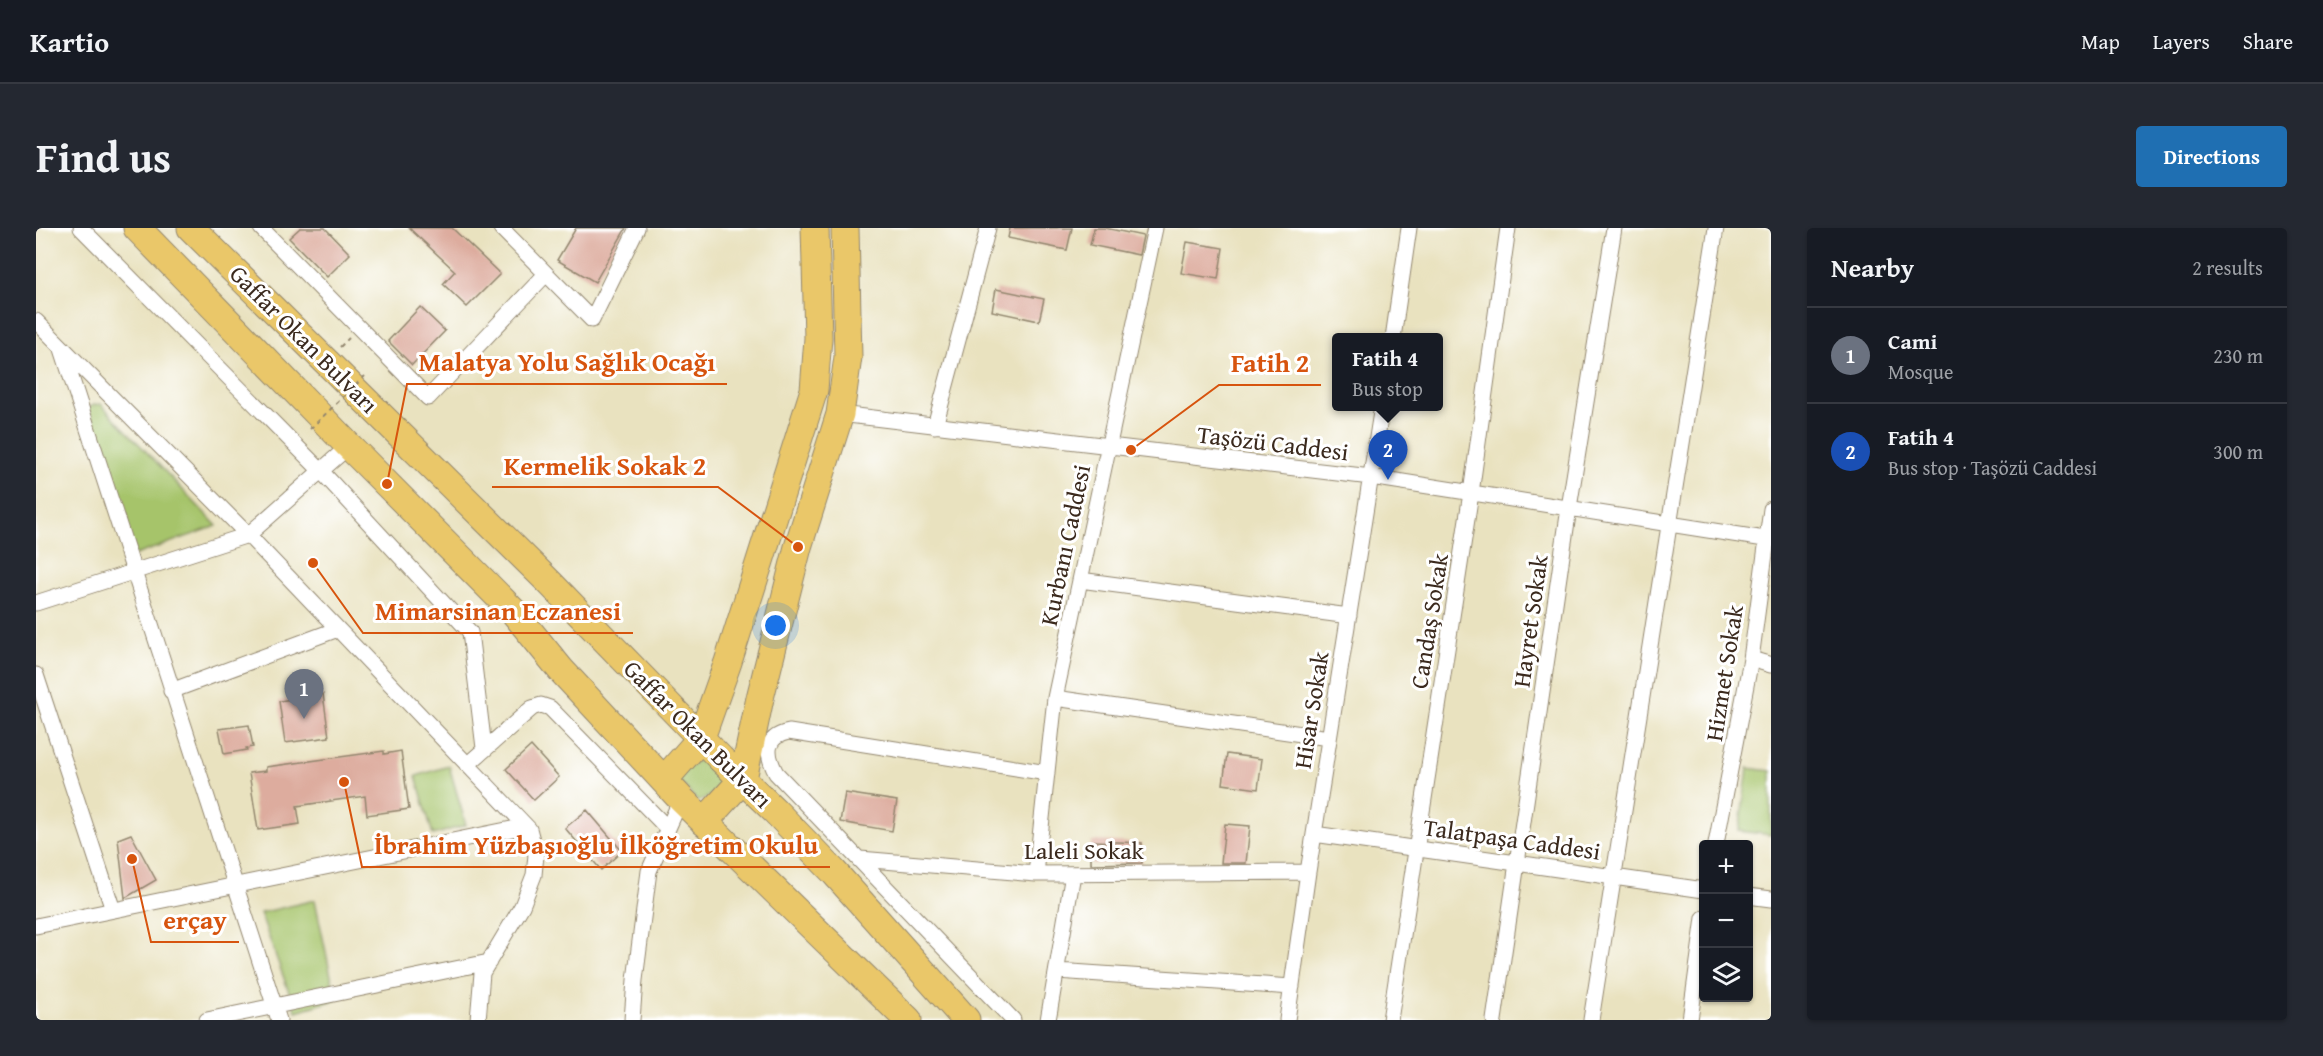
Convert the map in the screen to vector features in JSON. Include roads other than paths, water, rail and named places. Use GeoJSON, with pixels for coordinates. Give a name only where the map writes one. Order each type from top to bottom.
{"type":"FeatureCollection","features":[{"type":"Feature","properties":{"kind":"highway","name":"Gaffar Okan Bulvarı"},"geometry":{"type":"LineString","coordinates":[[137,228],[513,611],[561,670],[704,822],[908,1020]]}},
{"type":"Feature","properties":{"kind":"highway"},"geometry":{"type":"LineString","coordinates":[[672,789],[701,738],[732,651],[814,390],[818,338],[815,228]]}},
{"type":"Feature","properties":{"kind":"highway"},"geometry":{"type":"LineString","coordinates":[[704,822],[743,779],[760,698],[798,547],[840,414],[848,357],[845,228]]}},
{"type":"Feature","properties":{"kind":"highway","name":"Gaffar Okan Bulvarı"},"geometry":{"type":"LineString","coordinates":[[201,231],[326,362],[550,583],[833,871],[966,1020]]}},
{"type":"Feature","properties":{"kind":"street"},"geometry":{"type":"LineString","coordinates":[[81,228],[321,471],[470,632],[484,747]]}},
{"type":"Feature","properties":{"kind":"street"},"geometry":{"type":"LineString","coordinates":[[261,228],[428,398],[546,274]]}},
{"type":"Feature","properties":{"kind":"street"},"geometry":{"type":"LineString","coordinates":[[501,228],[592,320],[637,228]]}},
{"type":"Feature","properties":{"kind":"street"},"geometry":{"type":"LineString","coordinates":[[935,426],[988,228]]}},
{"type":"Feature","properties":{"kind":"street","name":"Kurbanı Caddesi"},"geometry":{"type":"LineString","coordinates":[[1036,874],[1055,698],[1155,228]]}},
{"type":"Feature","properties":{"kind":"street"},"geometry":{"type":"LineString","coordinates":[[1394,333],[1409,228]]}},
{"type":"Feature","properties":{"kind":"street","name":"Candaş Sokak"},"geometry":{"type":"LineString","coordinates":[[1390,1020],[1508,228]]}},
{"type":"Feature","properties":{"kind":"street","name":"Hayret Sokak"},"geometry":{"type":"LineString","coordinates":[[1494,1020],[1569,508],[1614,228]]}},
{"type":"Feature","properties":{"kind":"street"},"geometry":{"type":"LineString","coordinates":[[1591,1020],[1716,228]]}},
{"type":"Feature","properties":{"kind":"street"},"geometry":{"type":"LineString","coordinates":[[36,321],[248,535],[529,829],[535,846],[534,875],[527,896],[482,974],[478,1020]]}},
{"type":"Feature","properties":{"kind":"street"},"geometry":{"type":"LineString","coordinates":[[61,346],[277,1013]]}},
{"type":"Feature","properties":{"kind":"street","name":"Hisar Sokak"},"geometry":{"type":"LineString","coordinates":[[1287,1020],[1308,872],[1381,411]]}},
{"type":"Feature","properties":{"kind":"street","name":"Taşözü Caddesi"},"geometry":{"type":"LineString","coordinates":[[840,414],[1371,477],[1769,539]]}},
{"type":"Feature","properties":{"kind":"street"},"geometry":{"type":"LineString","coordinates":[[36,603],[248,535],[349,446]]}},
{"type":"Feature","properties":{"kind":"street","name":"Hizmet Sokak"},"geometry":{"type":"LineString","coordinates":[[1717,840],[1751,659],[1769,539],[1771,509]]}},
{"type":"Feature","properties":{"kind":"street"},"geometry":{"type":"LineString","coordinates":[[1080,580],[1348,616]]}},
{"type":"Feature","properties":{"kind":"street"},"geometry":{"type":"LineString","coordinates":[[171,691],[338,629]]}},
{"type":"Feature","properties":{"kind":"street"},"geometry":{"type":"LineString","coordinates":[[1751,659],[1771,665]]}},
{"type":"Feature","properties":{"kind":"street"},"geometry":{"type":"LineString","coordinates":[[36,675],[113,910]]}},
{"type":"Feature","properties":{"kind":"street"},"geometry":{"type":"LineString","coordinates":[[1055,698],[1329,738]]}},
{"type":"Feature","properties":{"kind":"street"},"geometry":{"type":"LineString","coordinates":[[467,765],[484,747],[532,708],[541,705],[550,708],[667,828]]}},
{"type":"Feature","properties":{"kind":"street"},"geometry":{"type":"LineString","coordinates":[[1013,1020],[776,773],[769,748],[771,740],[779,734],[797,733],[1047,773]]}},
{"type":"Feature","properties":{"kind":"street"},"geometry":{"type":"LineString","coordinates":[[632,1020],[649,871],[667,828],[672,789]]}},
{"type":"Feature","properties":{"kind":"street"},"geometry":{"type":"LineString","coordinates":[[36,926],[526,826]]}},
{"type":"Feature","properties":{"kind":"street","name":"Talatpaşa Caddesi"},"geometry":{"type":"LineString","coordinates":[[1314,834],[1699,889]]}},
{"type":"Feature","properties":{"kind":"street","name":"Laleli Sokak"},"geometry":{"type":"LineString","coordinates":[[860,859],[1036,874],[1308,872]]}},
{"type":"Feature","properties":{"kind":"street"},"geometry":{"type":"LineString","coordinates":[[1048,1020],[1073,874]]}},
{"type":"Feature","properties":{"kind":"street"},"geometry":{"type":"LineString","coordinates":[[1753,897],[1771,899]]}},
{"type":"Feature","properties":{"kind":"street"},"geometry":{"type":"LineString","coordinates":[[1690,1020],[1700,948]]}},
{"type":"Feature","properties":{"kind":"street"},"geometry":{"type":"LineString","coordinates":[[207,1020],[277,1013],[489,962]]}},
{"type":"Feature","properties":{"kind":"street"},"geometry":{"type":"LineString","coordinates":[[1057,971],[1292,987]]}},
{"type":"Feature","properties":{"kind":"place","name":"Fatih 2"},"geometry":{"type":"Point","coordinates":[1131,450]}},
{"type":"Feature","properties":{"kind":"place","name":"Fatih 4"},"geometry":{"type":"Point","coordinates":[1388,480]}},
{"type":"Feature","properties":{"kind":"place","name":"Malatya Yolu Sağlık Ocağı"},"geometry":{"type":"Point","coordinates":[387,484]}},
{"type":"Feature","properties":{"kind":"place","name":"Kermelik Sokak 2"},"geometry":{"type":"Point","coordinates":[798,547]}},
{"type":"Feature","properties":{"kind":"place","name":"Mimarsinan Eczanesi"},"geometry":{"type":"Point","coordinates":[313,563]}},
{"type":"Feature","properties":{"kind":"place","name":"Cami"},"geometry":{"type":"Point","coordinates":[304,719]}},
{"type":"Feature","properties":{"kind":"place","name":"İbrahim Yüzbaşıoğlu İlköğretim Okulu"},"geometry":{"type":"Point","coordinates":[344,782]}},
{"type":"Feature","properties":{"kind":"place","name":"erçay"},"geometry":{"type":"Point","coordinates":[132,859]}}]}
